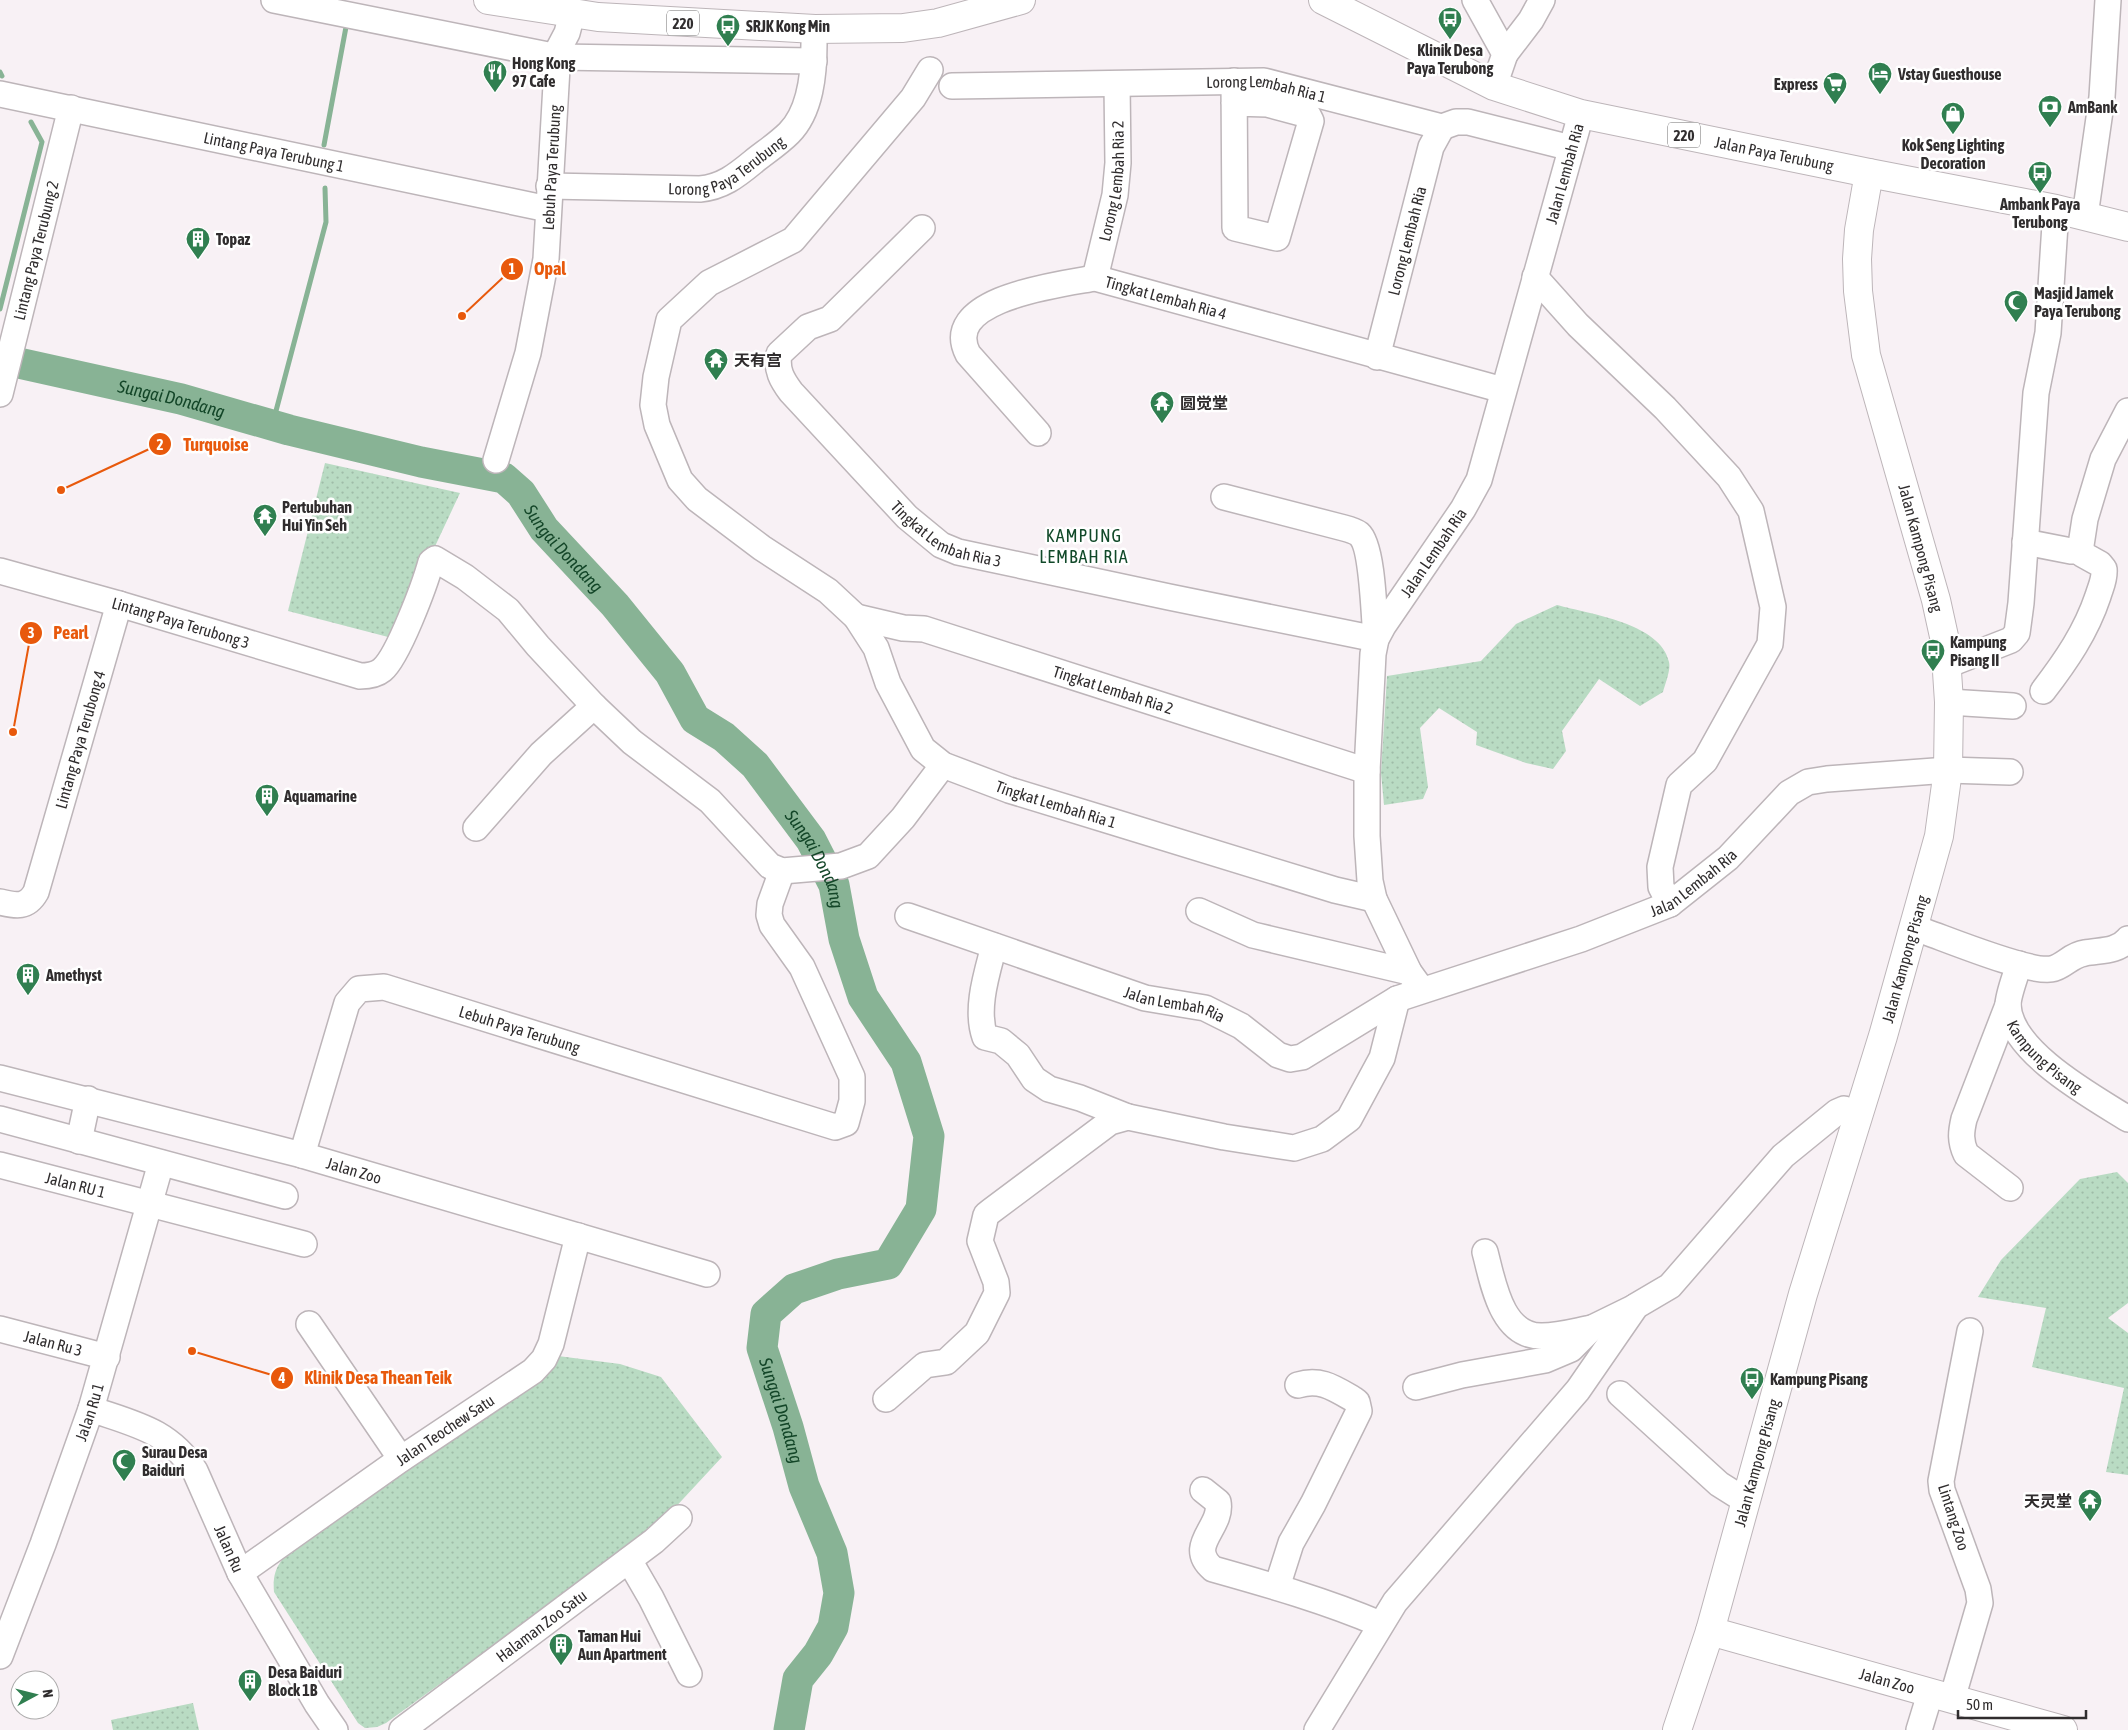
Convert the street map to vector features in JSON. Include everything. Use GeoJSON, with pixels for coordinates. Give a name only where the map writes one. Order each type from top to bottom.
{"type":"FeatureCollection","features":[{"type":"Feature","properties":{"kind":"main road","name":"220"},"geometry":{"type":"LineString","coordinates":[[488,0],[683,23],[814,28],[903,28],[938,23],[1021,0]]}},
{"type":"Feature","properties":{"kind":"main road","name":"Jalan Paya Terubung"},"geometry":{"type":"LineString","coordinates":[[1323,0],[1359,10],[1494,86],[1580,114],[2056,209],[2128,227]]}},
{"type":"Feature","properties":{"kind":"main road","name":"Jalan Kampong Pisang"},"geometry":{"type":"LineString","coordinates":[[1677,1730],[1710,1631],[1801,1303],[1915,928],[1940,836],[1948,770],[1949,702],[1947,665],[1936,600],[1866,355],[1858,291],[1857,259],[1859,230],[1869,173]]}},
{"type":"Feature","properties":{"kind":"main road"},"geometry":{"type":"LineString","coordinates":[[1687,1699],[1686,1666],[1712,1575],[1731,1553]]}},
{"type":"Feature","properties":{"kind":"main road","name":"Jalan Zoo"},"geometry":{"type":"LineString","coordinates":[[1710,1631],[2063,1730]]}},
{"type":"Feature","properties":{"kind":"street"},"geometry":{"type":"LineString","coordinates":[[274,0],[558,54],[814,61]]}},
{"type":"Feature","properties":{"kind":"street"},"geometry":{"type":"LineString","coordinates":[[1475,0],[1505,54]]}},
{"type":"Feature","properties":{"kind":"street"},"geometry":{"type":"LineString","coordinates":[[1494,86],[1505,54],[1531,20],[1542,0]]}},
{"type":"Feature","properties":{"kind":"street"},"geometry":{"type":"LineString","coordinates":[[2085,216],[2102,97],[2108,0]]}},
{"type":"Feature","properties":{"kind":"street","name":"Lebuh Paya Terubung"},"geometry":{"type":"LineString","coordinates":[[496,460],[528,353],[546,259],[558,54],[567,33],[548,8]]}},
{"type":"Feature","properties":{"kind":"street","name":"Lorong Paya Terubung"},"geometry":{"type":"LineString","coordinates":[[549,198],[700,189],[720,186],[731,179],[788,134],[798,121],[806,106],[814,61],[814,28]]}},
{"type":"Feature","properties":{"kind":"street","name":"Tingkat Lembah Ria 1"},"geometry":{"type":"LineString","coordinates":[[930,70],[913,98],[793,240],[709,283],[669,320],[656,377],[653,405],[657,426],[680,480],[697,499],[762,548],[828,591],[856,617],[876,648],[888,683],[924,749],[943,766],[1009,790],[1335,890],[1374,900]]}},
{"type":"Feature","properties":{"kind":"street","name":"Lorong Lembah Ria 1"},"geometry":{"type":"LineString","coordinates":[[952,86],[1118,84],[1234,92],[1272,83],[1442,126],[1456,122],[1468,122],[1571,148]]}},
{"type":"Feature","properties":{"kind":"street","name":"Lorong Lembah Ria 2"},"geometry":{"type":"LineString","coordinates":[[1095,278],[1115,195],[1118,163],[1118,84]]}},
{"type":"Feature","properties":{"kind":"street"},"geometry":{"type":"LineString","coordinates":[[1234,92],[1308,115],[1312,121],[1276,238],[1235,228],[1234,92]]}},
{"type":"Feature","properties":{"kind":"street","name":"Lintang Paya Terubung 1"},"geometry":{"type":"LineString","coordinates":[[0,94],[549,198]]}},
{"type":"Feature","properties":{"kind":"street","name":"Lintang Paya Terubung 2"},"geometry":{"type":"LineString","coordinates":[[2,384],[71,108]]}},
{"type":"Feature","properties":{"kind":"street","name":"Jalan Lembah Ria"},"geometry":{"type":"LineString","coordinates":[[1415,981],[1374,900],[1370,881],[1366,771],[1376,639],[1463,509],[1479,480],[1580,114]]}},
{"type":"Feature","properties":{"kind":"street","name":"Lorong Lembah Ria"},"geometry":{"type":"LineString","coordinates":[[1376,357],[1431,147],[1442,126]]}},
{"type":"Feature","properties":{"kind":"street"},"geometry":{"type":"LineString","coordinates":[[1947,665],[2011,640],[2016,633],[2020,618],[2036,394],[2048,333],[2056,209]]}},
{"type":"Feature","properties":{"kind":"street","name":"Tingkat Lembah Ria 3"},"geometry":{"type":"LineString","coordinates":[[922,228],[830,319],[808,327],[779,354],[778,361],[778,372],[791,392],[908,517],[942,545],[958,552],[1376,639]]}},
{"type":"Feature","properties":{"kind":"street","name":"Tingkat Lembah Ria 4"},"geometry":{"type":"LineString","coordinates":[[1038,433],[968,354],[962,340],[964,331],[984,309],[1004,298],[1029,290],[1095,278],[1376,357],[1503,390]]}},
{"type":"Feature","properties":{"kind":"street"},"geometry":{"type":"LineString","coordinates":[[1535,278],[1578,325],[1665,408],[1729,476],[1751,512],[1773,607],[1770,644],[1705,761],[1679,785],[1660,867],[1661,887],[1670,904]]}},
{"type":"Feature","properties":{"kind":"street"},"geometry":{"type":"LineString","coordinates":[[2043,691],[2067,659],[2090,621],[2105,576],[2104,569],[2100,564],[2086,557],[2081,550],[2085,519],[2103,459],[2128,411]]}},
{"type":"Feature","properties":{"kind":"street"},"geometry":{"type":"LineString","coordinates":[[1224,497],[1344,528],[1358,534],[1365,543],[1370,562],[1376,639]]}},
{"type":"Feature","properties":{"kind":"street"},"geometry":{"type":"LineString","coordinates":[[2025,542],[2071,551],[2081,550]]}},
{"type":"Feature","properties":{"kind":"street","name":"Lintang Paya Terubong 3"},"geometry":{"type":"LineString","coordinates":[[0,571],[360,676],[370,676],[381,671],[390,660],[422,590],[431,562],[435,559],[465,577],[508,610],[538,646],[594,706]]}},
{"type":"Feature","properties":{"kind":"street","name":"Lintang Paya Terubong 4"},"geometry":{"type":"LineString","coordinates":[[0,902],[12,905],[27,903],[36,892],[118,604]]}},
{"type":"Feature","properties":{"kind":"street","name":"Tingkat Lembah Ria 2"},"geometry":{"type":"LineString","coordinates":[[856,617],[903,628],[924,629],[1366,771]]}},
{"type":"Feature","properties":{"kind":"street"},"geometry":{"type":"LineString","coordinates":[[1949,702],[2013,706]]}},
{"type":"Feature","properties":{"kind":"street"},"geometry":{"type":"LineString","coordinates":[[476,828],[541,754],[594,706],[632,742],[710,801],[770,866],[782,871],[841,866],[868,856],[903,818],[943,766]]}},
{"type":"Feature","properties":{"kind":"street","name":"Jalan Lembah Ria"},"geometry":{"type":"LineString","coordinates":[[908,916],[1145,998],[1205,1008],[1242,1026],[1278,1055],[1290,1059],[1302,1057],[1397,999],[1415,981],[1581,939],[1670,904],[1728,858],[1789,793],[1808,782],[1948,770],[2010,772]]}},
{"type":"Feature","properties":{"kind":"street","name":"Lebuh Paya Terubung"},"geometry":{"type":"LineString","coordinates":[[302,1155],[347,1003],[360,989],[384,987],[835,1127],[846,1123],[852,1101],[852,1077],[802,967],[772,925],[769,915],[770,904],[782,871]]}},
{"type":"Feature","properties":{"kind":"street"},"geometry":{"type":"LineString","coordinates":[[1200,912],[1253,935],[1415,981]]}},
{"type":"Feature","properties":{"kind":"street"},"geometry":{"type":"LineString","coordinates":[[1915,928],[2019,964],[2041,969],[2059,967],[2074,955],[2115,950],[2128,939]]}},
{"type":"Feature","properties":{"kind":"street"},"geometry":{"type":"LineString","coordinates":[[994,946],[985,979],[980,1025],[985,1037],[1002,1041],[1018,1055],[1034,1079],[1049,1089],[1080,1098],[1128,1117],[1224,1137],[1294,1148],[1322,1139],[1349,1120],[1382,1058],[1397,999]]}},
{"type":"Feature","properties":{"kind":"street","name":"Kampung Pisang"},"geometry":{"type":"LineString","coordinates":[[2019,964],[2008,1005],[2015,1027],[2022,1039],[2065,1080],[2128,1119]]}},
{"type":"Feature","properties":{"kind":"street"},"geometry":{"type":"LineString","coordinates":[[2008,1005],[1964,1119],[1961,1135],[1962,1146],[1966,1154],[2010,1188]]}},
{"type":"Feature","properties":{"kind":"street","name":"Jalan Zoo"},"geometry":{"type":"LineString","coordinates":[[0,1078],[302,1155],[707,1274]]}},
{"type":"Feature","properties":{"kind":"street"},"geometry":{"type":"LineString","coordinates":[[79,1141],[88,1099]]}},
{"type":"Feature","properties":{"kind":"street"},"geometry":{"type":"LineString","coordinates":[[1416,1387],[1462,1375],[1545,1360],[1571,1348],[1592,1328],[1670,1286],[1783,1156],[1837,1112],[1844,1109],[1858,1113]]}},
{"type":"Feature","properties":{"kind":"street"},"geometry":{"type":"LineString","coordinates":[[886,1400],[925,1365],[946,1362],[977,1333],[997,1292],[996,1282],[980,1241],[986,1215],[1110,1122],[1128,1117]]}},
{"type":"Feature","properties":{"kind":"street"},"geometry":{"type":"LineString","coordinates":[[0,1119],[286,1196]]}},
{"type":"Feature","properties":{"kind":"street","name":"Jalan Ru 1"},"geometry":{"type":"LineString","coordinates":[[0,1656],[31,1577],[91,1409],[161,1162]]}},
{"type":"Feature","properties":{"kind":"street","name":"Jalan RU 1"},"geometry":{"type":"LineString","coordinates":[[0,1165],[150,1202],[304,1244]]}},
{"type":"Feature","properties":{"kind":"street","name":"Jalan Teochew Satu"},"geometry":{"type":"LineString","coordinates":[[240,1573],[401,1459],[533,1371],[544,1359],[552,1344],[578,1236]]}},
{"type":"Feature","properties":{"kind":"street"},"geometry":{"type":"LineString","coordinates":[[1485,1252],[1504,1311],[1520,1330],[1541,1336],[1592,1328]]}},
{"type":"Feature","properties":{"kind":"street"},"geometry":{"type":"LineString","coordinates":[[1317,1730],[1395,1602],[1578,1390],[1636,1306]]}},
{"type":"Feature","properties":{"kind":"street"},"geometry":{"type":"LineString","coordinates":[[309,1324],[401,1459]]}},
{"type":"Feature","properties":{"kind":"street","name":"Jalan Ru 3"},"geometry":{"type":"LineString","coordinates":[[0,1329],[107,1357]]}},
{"type":"Feature","properties":{"kind":"street","name":"Lintang Zoo"},"geometry":{"type":"LineString","coordinates":[[1919,1730],[1941,1696],[1980,1603],[1978,1588],[1942,1490],[1941,1481],[1970,1331]]}},
{"type":"Feature","properties":{"kind":"street"},"geometry":{"type":"LineString","coordinates":[[1277,1587],[1291,1543],[1313,1504],[1359,1411],[1357,1402],[1324,1383],[1316,1381],[1298,1385]]}},
{"type":"Feature","properties":{"kind":"street"},"geometry":{"type":"LineString","coordinates":[[1620,1394],[1719,1484],[1746,1501]]}},
{"type":"Feature","properties":{"kind":"street","name":"Jalan Ru"},"geometry":{"type":"LineString","coordinates":[[91,1409],[156,1432],[173,1444],[186,1457],[195,1471],[240,1573],[317,1704],[336,1730]]}},
{"type":"Feature","properties":{"kind":"street"},"geometry":{"type":"LineString","coordinates":[[1203,1490],[1218,1502],[1220,1511],[1202,1547],[1207,1564],[1213,1569],[1277,1587],[1380,1624]]}},
{"type":"Feature","properties":{"kind":"street","name":"Halaman Zoo Satu"},"geometry":{"type":"LineString","coordinates":[[402,1730],[654,1541],[679,1518]]}},
{"type":"Feature","properties":{"kind":"street"},"geometry":{"type":"LineString","coordinates":[[629,1560],[651,1598],[689,1674]]}},
{"type":"Feature","properties":{"kind":"green space"},"geometry":{"type":"Polygon","coordinates":[[[325,463],[460,493],[392,638],[288,611],[325,463]]]}},
{"type":"Feature","properties":{"kind":"green space"},"geometry":{"type":"Polygon","coordinates":[[[1557,605],[1622,622],[1653,638],[1663,649],[1669,662],[1669,673],[1663,692],[1640,706],[1599,679],[1562,731],[1566,751],[1553,769],[1526,763],[1476,745],[1477,732],[1439,708],[1420,728],[1428,787],[1423,799],[1384,805],[1381,773],[1387,676],[1481,661],[1516,624],[1557,605]]]}},
{"type":"Feature","properties":{"kind":"green space"},"geometry":{"type":"Polygon","coordinates":[[[2117,1172],[2128,1183],[2128,1303],[2108,1318],[2128,1333],[2128,1475],[2106,1472],[2124,1388],[2032,1367],[2046,1308],[1978,1297],[2001,1260],[2080,1179],[2117,1172]]]}},
{"type":"Feature","properties":{"kind":"green space"},"geometry":{"type":"Polygon","coordinates":[[[558,1356],[620,1364],[661,1377],[722,1457],[658,1526],[386,1723],[377,1727],[365,1728],[358,1723],[274,1592],[274,1579],[277,1568],[282,1560],[535,1379],[558,1356]]]}},
{"type":"Feature","properties":{"kind":"green space"},"geometry":{"type":"Polygon","coordinates":[[[193,1703],[199,1730],[113,1730],[111,1720],[193,1703]]]}},
{"type":"Feature","properties":{"kind":"waterway"},"geometry":{"type":"LineString","coordinates":[[324,145],[346,27]]}},
{"type":"Feature","properties":{"kind":"waterway"},"geometry":{"type":"LineString","coordinates":[[0,72],[2,76]]}},
{"type":"Feature","properties":{"kind":"waterway"},"geometry":{"type":"LineString","coordinates":[[0,309],[42,142],[31,122]]}},
{"type":"Feature","properties":{"kind":"waterway"},"geometry":{"type":"LineString","coordinates":[[272,426],[326,222],[325,188]]}},
{"type":"Feature","properties":{"kind":"waterway","name":"Sungai Dondang"},"geometry":{"type":"LineString","coordinates":[[0,359],[181,399],[289,430],[421,462],[504,478],[521,493],[544,529],[615,605],[670,673],[695,719],[724,737],[755,765],[811,840],[834,885],[844,939],[863,997],[906,1062],[929,1136],[921,1209],[888,1264],[838,1274],[794,1289],[766,1314],[762,1348],[788,1427],[804,1486],[832,1553],[839,1593],[833,1627],[818,1654],[798,1679],[789,1730]]}},
{"type":"Feature","properties":{"kind":"place","name":"Klinik Desa Paya Terubong"},"geometry":{"type":"Point","coordinates":[1450,40]}},
{"type":"Feature","properties":{"kind":"place","name":"SRJK Kong Min"},"geometry":{"type":"Point","coordinates":[728,47]}},
{"type":"Feature","properties":{"kind":"place","name":"Hong Kong 97 Cafe"},"geometry":{"type":"Point","coordinates":[495,93]}},
{"type":"Feature","properties":{"kind":"place","name":"Vstay Guesthouse"},"geometry":{"type":"Point","coordinates":[1880,95]}},
{"type":"Feature","properties":{"kind":"place","name":"Express"},"geometry":{"type":"Point","coordinates":[1835,105]}},
{"type":"Feature","properties":{"kind":"place","name":"AmBank"},"geometry":{"type":"Point","coordinates":[2050,128]}},
{"type":"Feature","properties":{"kind":"place","name":"Kok Seng Lighting Decoration"},"geometry":{"type":"Point","coordinates":[1953,135]}},
{"type":"Feature","properties":{"kind":"place","name":"Ambank Paya Terubong"},"geometry":{"type":"Point","coordinates":[2040,194]}},
{"type":"Feature","properties":{"kind":"place","name":"Topaz"},"geometry":{"type":"Point","coordinates":[198,260]}},
{"type":"Feature","properties":{"kind":"place","name":"Opal"},"geometry":{"type":"Point","coordinates":[462,316]}},
{"type":"Feature","properties":{"kind":"place","name":"Masjid Jamek Paya Terubong"},"geometry":{"type":"Point","coordinates":[2016,323]}},
{"type":"Feature","properties":{"kind":"place","name":"天有宫"},"geometry":{"type":"Point","coordinates":[716,381]}},
{"type":"Feature","properties":{"kind":"place","name":"圆觉堂"},"geometry":{"type":"Point","coordinates":[1162,424]}},
{"type":"Feature","properties":{"kind":"place","name":"Turquoise"},"geometry":{"type":"Point","coordinates":[61,490]}},
{"type":"Feature","properties":{"kind":"place","name":"Pertubuhan Hui Yin Seh"},"geometry":{"type":"Point","coordinates":[265,537]}},
{"type":"Feature","properties":{"kind":"place","name":"Kampung Pisang II"},"geometry":{"type":"Point","coordinates":[1933,672]}},
{"type":"Feature","properties":{"kind":"place","name":"Pearl"},"geometry":{"type":"Point","coordinates":[13,732]}},
{"type":"Feature","properties":{"kind":"place","name":"Aquamarine"},"geometry":{"type":"Point","coordinates":[267,817]}},
{"type":"Feature","properties":{"kind":"place","name":"Amethyst"},"geometry":{"type":"Point","coordinates":[28,996]}},
{"type":"Feature","properties":{"kind":"place","name":"Klinik Desa Thean Teik"},"geometry":{"type":"Point","coordinates":[192,1351]}},
{"type":"Feature","properties":{"kind":"place","name":"Kampung Pisang"},"geometry":{"type":"Point","coordinates":[1752,1400]}},
{"type":"Feature","properties":{"kind":"place","name":"Surau Desa Baiduri"},"geometry":{"type":"Point","coordinates":[124,1482]}},
{"type":"Feature","properties":{"kind":"place","name":"天灵堂"},"geometry":{"type":"Point","coordinates":[2090,1522]}},
{"type":"Feature","properties":{"kind":"place","name":"Taman Hui Aun Apartment"},"geometry":{"type":"Point","coordinates":[561,1666]}},
{"type":"Feature","properties":{"kind":"place","name":"Desa Baiduri Block 1B"},"geometry":{"type":"Point","coordinates":[250,1702]}},
{"type":"Feature","properties":{"kind":"district","name":"KAMPUNG LEMBAH RIA"},"geometry":{"type":"Point","coordinates":[1084,545]}}]}
